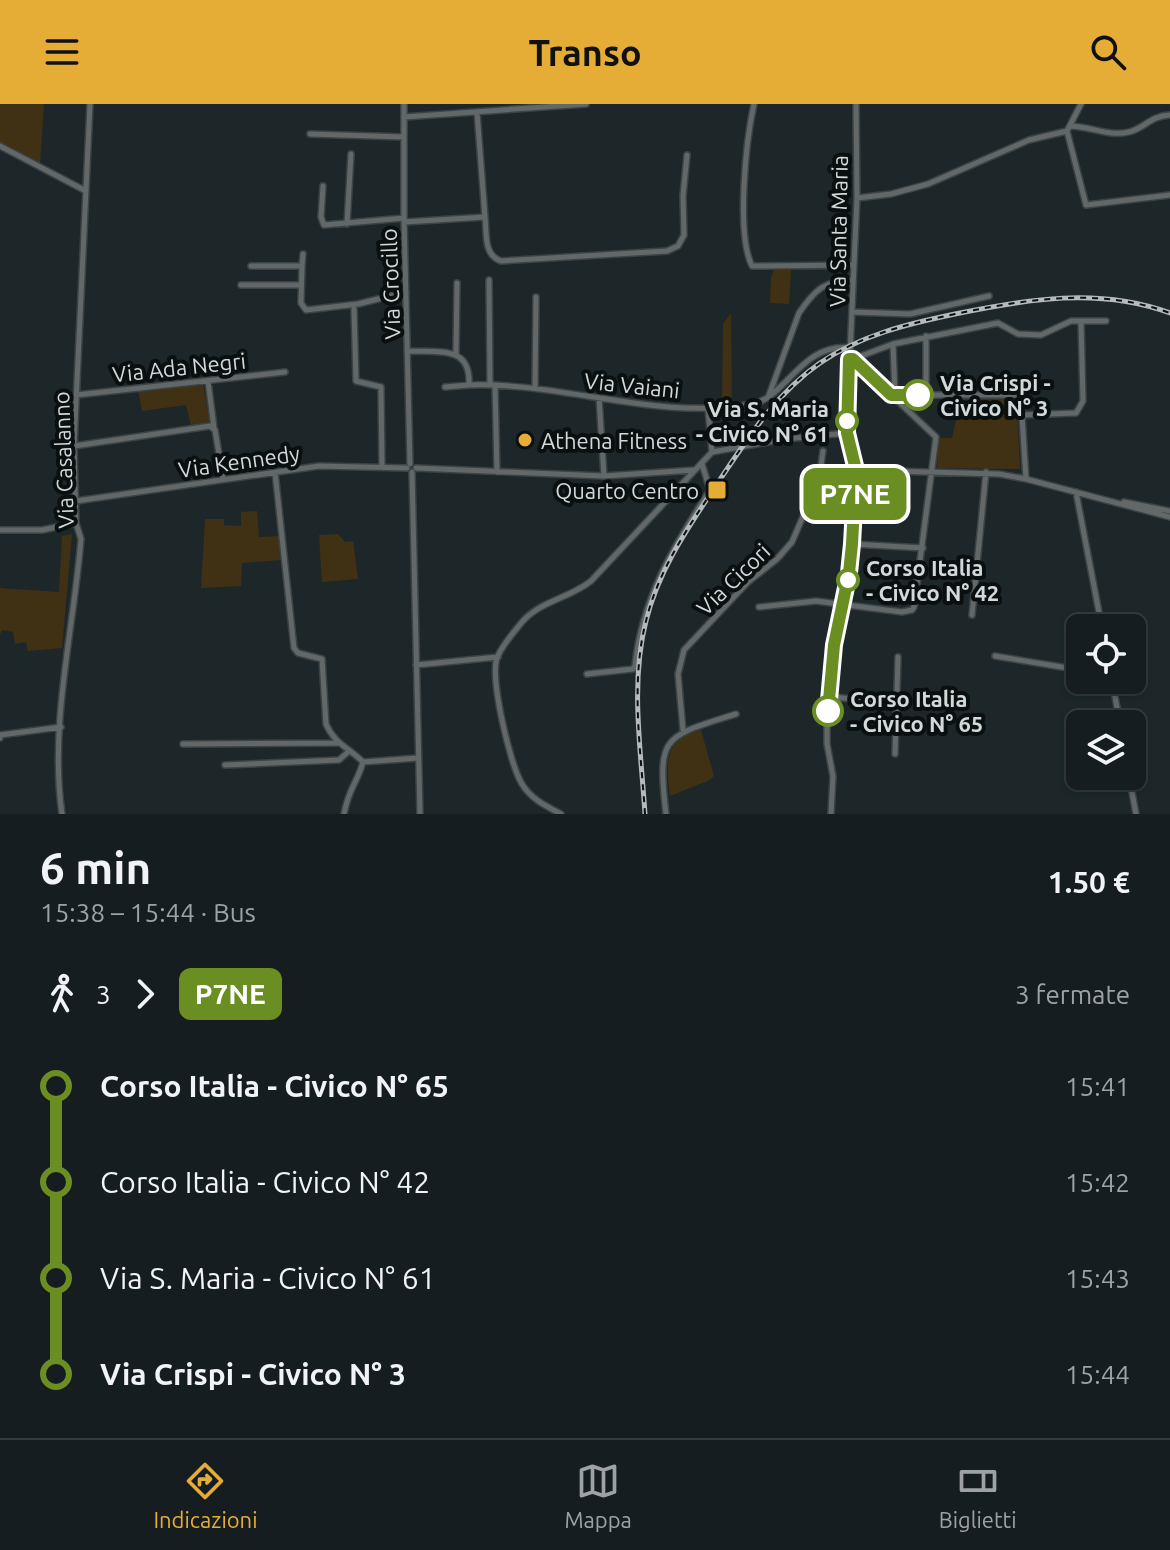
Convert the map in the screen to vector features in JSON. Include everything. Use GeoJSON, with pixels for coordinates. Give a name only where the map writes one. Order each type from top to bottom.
{"type":"FeatureCollection","features":[{"type":"Feature","properties":{"kind":"street","name":"Via Casalanno"},"geometry":{"type":"LineString","coordinates":[[62,814],[61,727],[81,539],[76,523],[75,395],[90,104]]}},
{"type":"Feature","properties":{"kind":"street","name":"Via Crocillo"},"geometry":{"type":"LineString","coordinates":[[404,104],[404,220],[420,814]]}},
{"type":"Feature","properties":{"kind":"street"},"geometry":{"type":"LineString","coordinates":[[404,117],[586,104]]}},
{"type":"Feature","properties":{"kind":"street"},"geometry":{"type":"LineString","coordinates":[[754,104],[745,204],[745,233],[752,266],[853,265]]}},
{"type":"Feature","properties":{"kind":"street","name":"Via Santa Maria"},"geometry":{"type":"LineString","coordinates":[[831,814],[833,776],[827,744],[829,697],[834,645],[849,573],[856,470],[847,433],[857,198],[856,104]]}},
{"type":"Feature","properties":{"kind":"street"},"geometry":{"type":"LineString","coordinates":[[1081,104],[1068,128],[1086,205],[1170,195]]}},
{"type":"Feature","properties":{"kind":"street"},"geometry":{"type":"LineString","coordinates":[[477,112],[489,252],[498,260],[667,251],[678,246],[684,235],[683,196],[687,155]]}},
{"type":"Feature","properties":{"kind":"street"},"geometry":{"type":"LineString","coordinates":[[857,198],[891,194],[928,184],[1029,140],[1068,128],[1124,133],[1134,131],[1156,116],[1170,115]]}},
{"type":"Feature","properties":{"kind":"street"},"geometry":{"type":"LineString","coordinates":[[310,134],[404,137]]}},
{"type":"Feature","properties":{"kind":"street"},"geometry":{"type":"LineString","coordinates":[[0,146],[84,190]]}},
{"type":"Feature","properties":{"kind":"street"},"geometry":{"type":"LineString","coordinates":[[347,224],[351,154]]}},
{"type":"Feature","properties":{"kind":"street"},"geometry":{"type":"LineString","coordinates":[[323,186],[322,223],[485,217]]}},
{"type":"Feature","properties":{"kind":"street"},"geometry":{"type":"LineString","coordinates":[[303,254],[301,303],[306,310],[358,304],[406,292]]}},
{"type":"Feature","properties":{"kind":"street"},"geometry":{"type":"LineString","coordinates":[[251,266],[302,266]]}},
{"type":"Feature","properties":{"kind":"street"},"geometry":{"type":"LineString","coordinates":[[489,280],[497,472]]}},
{"type":"Feature","properties":{"kind":"street"},"geometry":{"type":"LineString","coordinates":[[768,396],[799,313],[816,291],[838,280],[853,280]]}},
{"type":"Feature","properties":{"kind":"street"},"geometry":{"type":"LineString","coordinates":[[456,354],[457,283]]}},
{"type":"Feature","properties":{"kind":"street"},"geometry":{"type":"LineString","coordinates":[[241,285],[301,285]]}},
{"type":"Feature","properties":{"kind":"street"},"geometry":{"type":"LineString","coordinates":[[852,312],[910,314],[989,296]]}},
{"type":"Feature","properties":{"kind":"street"},"geometry":{"type":"LineString","coordinates":[[535,389],[536,297]]}},
{"type":"Feature","properties":{"kind":"street"},"geometry":{"type":"LineString","coordinates":[[354,309],[356,381],[381,387],[382,467]]}},
{"type":"Feature","properties":{"kind":"street"},"geometry":{"type":"LineString","coordinates":[[759,607],[816,601],[902,612],[914,607],[936,437],[851,359],[893,344],[998,323],[1018,334],[1041,335],[1071,321],[1106,321]]}},
{"type":"Feature","properties":{"kind":"street"},"geometry":{"type":"LineString","coordinates":[[1022,415],[1076,413],[1083,401],[1081,321]]}},
{"type":"Feature","properties":{"kind":"street"},"geometry":{"type":"LineString","coordinates":[[926,336],[926,395]]}},
{"type":"Feature","properties":{"kind":"street"},"geometry":{"type":"LineString","coordinates":[[893,344],[893,395]]}},
{"type":"Feature","properties":{"kind":"street","name":"Via Vaiani"},"geometry":{"type":"LineString","coordinates":[[445,387],[493,384],[708,409],[752,404],[768,396],[815,356],[840,347],[850,348]]}},
{"type":"Feature","properties":{"kind":"street"},"geometry":{"type":"LineString","coordinates":[[407,351],[456,354],[469,366],[469,385]]}},
{"type":"Feature","properties":{"kind":"street","name":"Via Ada Negri"},"geometry":{"type":"LineString","coordinates":[[75,395],[285,372]]}},
{"type":"Feature","properties":{"kind":"street"},"geometry":{"type":"LineString","coordinates":[[208,381],[223,478]]}},
{"type":"Feature","properties":{"kind":"street"},"geometry":{"type":"LineString","coordinates":[[893,395],[1013,394],[1021,400],[1026,479]]}},
{"type":"Feature","properties":{"kind":"street"},"geometry":{"type":"LineString","coordinates":[[599,398],[604,476]]}},
{"type":"Feature","properties":{"kind":"street"},"geometry":{"type":"LineString","coordinates":[[708,409],[712,452]]}},
{"type":"Feature","properties":{"kind":"street"},"geometry":{"type":"LineString","coordinates":[[74,446],[213,427]]}},
{"type":"Feature","properties":{"kind":"street"},"geometry":{"type":"LineString","coordinates":[[560,814],[534,798],[519,779],[497,694],[495,675],[498,657],[530,613],[591,581],[712,452],[785,439],[847,433]]}},
{"type":"Feature","properties":{"kind":"street","name":"Via Cicori"},"geometry":{"type":"LineString","coordinates":[[683,730],[678,674],[684,650],[748,582],[788,547],[819,479],[823,451]]}},
{"type":"Feature","properties":{"kind":"street"},"geometry":{"type":"LineString","coordinates":[[587,674],[633,669],[635,666],[640,632],[658,577],[710,490],[702,464]]}},
{"type":"Feature","properties":{"kind":"street","name":"Via Kennedy"},"geometry":{"type":"LineString","coordinates":[[76,501],[319,466],[604,476],[696,470]]}},
{"type":"Feature","properties":{"kind":"street"},"geometry":{"type":"LineString","coordinates":[[856,470],[986,472],[1170,514]]}},
{"type":"Feature","properties":{"kind":"street"},"geometry":{"type":"LineString","coordinates":[[275,472],[294,648],[298,653],[322,659],[326,724],[338,743],[363,762],[418,758]]}},
{"type":"Feature","properties":{"kind":"street"},"geometry":{"type":"LineString","coordinates":[[972,615],[986,472]]}},
{"type":"Feature","properties":{"kind":"street"},"geometry":{"type":"LineString","coordinates":[[819,479],[850,479]]}},
{"type":"Feature","properties":{"kind":"street"},"geometry":{"type":"LineString","coordinates":[[1076,492],[1099,614]]}},
{"type":"Feature","properties":{"kind":"street"},"geometry":{"type":"LineString","coordinates":[[0,530],[42,530],[76,523]]}},
{"type":"Feature","properties":{"kind":"street"},"geometry":{"type":"LineString","coordinates":[[852,544],[923,548]]}},
{"type":"Feature","properties":{"kind":"street"},"geometry":{"type":"LineString","coordinates":[[995,656],[1066,668]]}},
{"type":"Feature","properties":{"kind":"street"},"geometry":{"type":"LineString","coordinates":[[416,665],[498,657]]}},
{"type":"Feature","properties":{"kind":"street"},"geometry":{"type":"LineString","coordinates":[[895,754],[898,657]]}},
{"type":"Feature","properties":{"kind":"street"},"geometry":{"type":"LineString","coordinates":[[829,697],[898,702]]}},
{"type":"Feature","properties":{"kind":"street"},"geometry":{"type":"LineString","coordinates":[[666,814],[662,774],[664,754],[670,742],[683,730],[736,714]]}},
{"type":"Feature","properties":{"kind":"street"},"geometry":{"type":"LineString","coordinates":[[0,738],[0,735],[61,727]]}},
{"type":"Feature","properties":{"kind":"street"},"geometry":{"type":"LineString","coordinates":[[183,744],[338,743]]}},
{"type":"Feature","properties":{"kind":"street"},"geometry":{"type":"LineString","coordinates":[[225,765],[339,760],[348,751]]}},
{"type":"Feature","properties":{"kind":"street"},"geometry":{"type":"LineString","coordinates":[[344,814],[347,797],[363,762]]}},
{"type":"Feature","properties":{"kind":"street"},"geometry":{"type":"LineString","coordinates":[[1132,790],[1136,814]]}},
{"type":"Feature","properties":{"kind":"shaded area"},"geometry":{"type":"Polygon","coordinates":[[[0,104],[44,104],[40,164],[0,144],[0,104]]]}},
{"type":"Feature","properties":{"kind":"shaded area"},"geometry":{"type":"Polygon","coordinates":[[[848,269],[849,275],[844,278],[840,270],[791,270],[789,304],[770,303],[774,270],[848,269]]]}},
{"type":"Feature","properties":{"kind":"shaded area"},"geometry":{"type":"Polygon","coordinates":[[[731,313],[732,404],[722,404],[723,324],[731,313]]]}},
{"type":"Feature","properties":{"kind":"shaded area"},"geometry":{"type":"Polygon","coordinates":[[[203,383],[210,423],[191,426],[186,405],[142,411],[138,390],[203,383]]]}},
{"type":"Feature","properties":{"kind":"shaded area"},"geometry":{"type":"Polygon","coordinates":[[[1012,398],[1017,405],[1020,469],[937,468],[939,438],[952,438],[961,399],[1012,398]]]}},
{"type":"Feature","properties":{"kind":"shaded area"},"geometry":{"type":"Polygon","coordinates":[[[257,511],[259,537],[280,536],[282,560],[242,563],[241,586],[201,588],[205,519],[224,519],[224,525],[241,526],[241,512],[257,511]]]}},
{"type":"Feature","properties":{"kind":"shaded area"},"geometry":{"type":"Polygon","coordinates":[[[72,534],[62,648],[28,651],[26,642],[15,644],[13,632],[2,630],[0,635],[0,588],[59,592],[62,536],[72,534]]]}},
{"type":"Feature","properties":{"kind":"shaded area"},"geometry":{"type":"Polygon","coordinates":[[[338,534],[345,542],[353,541],[358,579],[322,582],[319,535],[338,534]]]}},
{"type":"Feature","properties":{"kind":"shaded area"},"geometry":{"type":"Polygon","coordinates":[[[701,730],[714,776],[670,796],[668,763],[673,746],[689,734],[701,730]]]}},
{"type":"Feature","properties":{"kind":"railway"},"geometry":{"type":"LineString","coordinates":[[645,814],[638,693],[641,645],[651,603],[674,551],[694,519],[750,436],[789,389],[820,363],[868,338],[919,322],[982,309],[1036,300],[1090,298],[1117,300],[1170,313]]}},
{"type":"Feature","properties":{"kind":"bus line","name":"P7NE"},"geometry":{"type":"LineString","coordinates":[[828,711],[834,645],[852,544],[856,470],[847,433],[849,359],[853,359],[891,395],[918,395]]}},
{"type":"Feature","properties":{"kind":"place","name":"Via Crispi - Civico N° 3"},"geometry":{"type":"Point","coordinates":[918,395]}},
{"type":"Feature","properties":{"kind":"place","name":"Via S. Maria - Civico N° 61"},"geometry":{"type":"Point","coordinates":[847,421]}},
{"type":"Feature","properties":{"kind":"place","name":"Athena Fitness"},"geometry":{"type":"Point","coordinates":[525,440]}},
{"type":"Feature","properties":{"kind":"place","name":"Quarto Centro"},"geometry":{"type":"Point","coordinates":[717,490]}},
{"type":"Feature","properties":{"kind":"place","name":"Corso Italia - Civico N° 42"},"geometry":{"type":"Point","coordinates":[848,580]}},
{"type":"Feature","properties":{"kind":"place","name":"Corso Italia - Civico N° 65"},"geometry":{"type":"Point","coordinates":[828,711]}}]}
